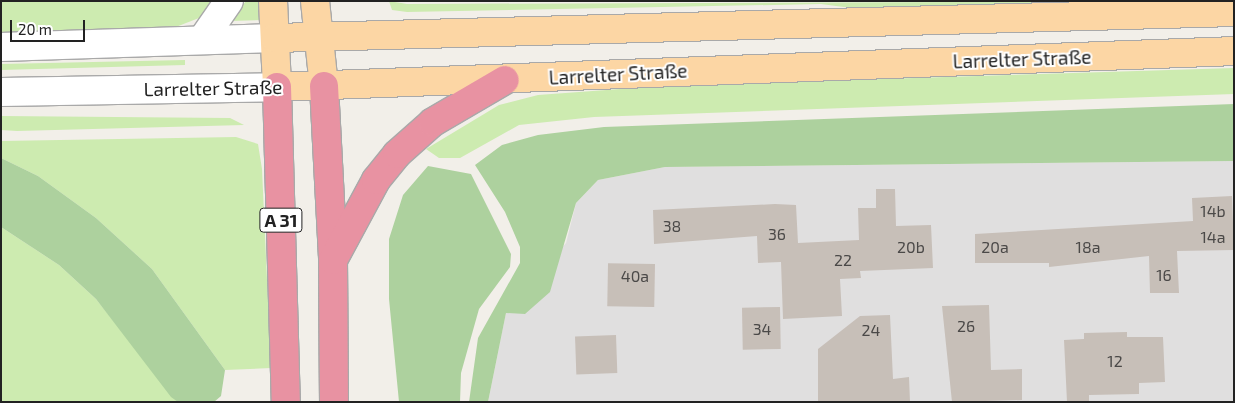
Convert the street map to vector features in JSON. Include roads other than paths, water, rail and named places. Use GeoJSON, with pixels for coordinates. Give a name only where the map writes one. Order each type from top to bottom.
{"type":"FeatureCollection","features":[{"type":"Feature","properties":{"kind":"highway"},"geometry":{"type":"LineString","coordinates":[[333,260],[376,180],[398,154],[433,122],[505,80]]}},
{"type":"Feature","properties":{"kind":"highway"},"geometry":{"type":"LineString","coordinates":[[324,86],[333,260],[334,402]]}},
{"type":"Feature","properties":{"kind":"highway","name":"A 31"},"geometry":{"type":"LineString","coordinates":[[277,87],[286,402]]}},
{"type":"Feature","properties":{"kind":"main road"},"geometry":{"type":"LineString","coordinates":[[273,1],[277,87]]}},
{"type":"Feature","properties":{"kind":"main road"},"geometry":{"type":"LineString","coordinates":[[316,1],[324,86]]}},
{"type":"Feature","properties":{"kind":"main road"},"geometry":{"type":"LineString","coordinates":[[275,38],[318,35],[1234,12]]}},
{"type":"Feature","properties":{"kind":"main road","name":"Larrelter Straße"},"geometry":{"type":"LineString","coordinates":[[277,87],[505,80],[1234,50]]}},
{"type":"Feature","properties":{"kind":"street"},"geometry":{"type":"LineString","coordinates":[[202,40],[229,1]]}},
{"type":"Feature","properties":{"kind":"street"},"geometry":{"type":"LineString","coordinates":[[1,47],[275,38]]}},
{"type":"Feature","properties":{"kind":"street","name":"Larrelter Straße"},"geometry":{"type":"LineString","coordinates":[[1,92],[277,87]]}}]}
